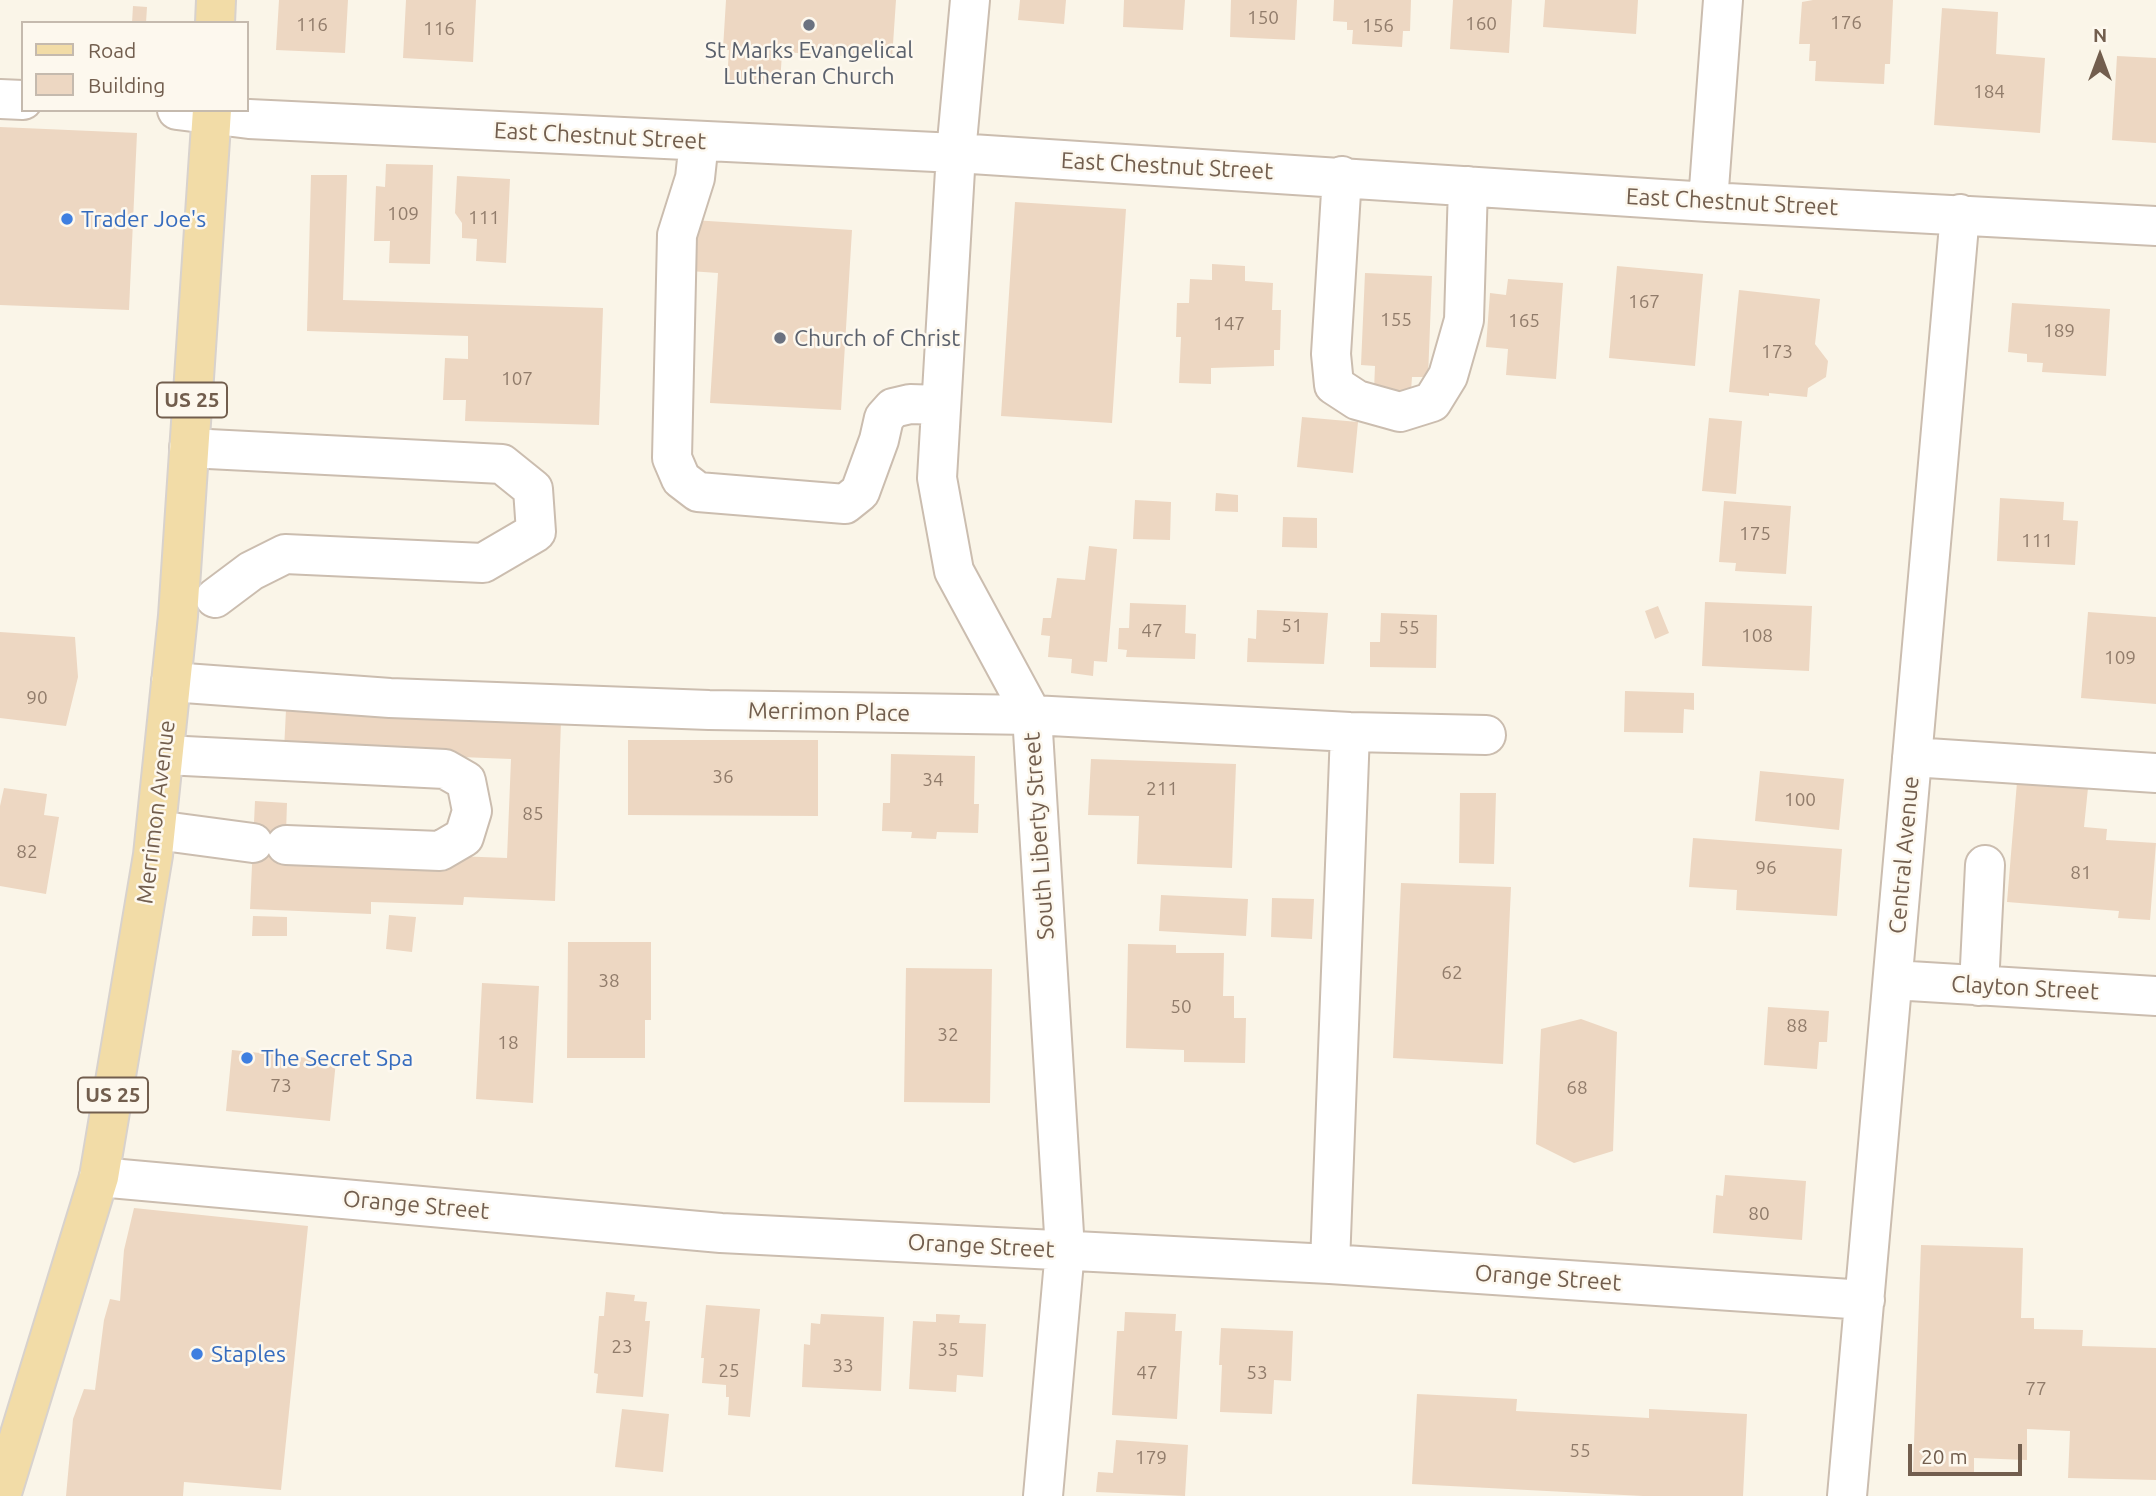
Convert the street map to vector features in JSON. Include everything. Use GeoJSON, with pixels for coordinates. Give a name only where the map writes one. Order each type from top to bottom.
{"type":"FeatureCollection","features":[{"type":"Feature","properties":{"kind":"main road"},"geometry":{"type":"LineString","coordinates":[[215,21],[216,0]]}},
{"type":"Feature","properties":{"kind":"main road","name":"Merrimon Avenue"},"geometry":{"type":"LineString","coordinates":[[1,1496],[99,1177],[156,830],[178,617],[189,448],[201,112]]}},
{"type":"Feature","properties":{"kind":"street","name":"South Liberty Street"},"geometry":{"type":"LineString","coordinates":[[970,0],[956,153],[937,478],[954,571],[1032,715],[1065,1250],[1043,1496]]}},
{"type":"Feature","properties":{"kind":"street"},"geometry":{"type":"LineString","coordinates":[[1708,202],[1723,0]]}},
{"type":"Feature","properties":{"kind":"street"},"geometry":{"type":"LineString","coordinates":[[0,99],[21,100]]}},
{"type":"Feature","properties":{"kind":"street","name":"East Chestnut Street"},"geometry":{"type":"LineString","coordinates":[[201,112],[249,119],[956,153],[1342,176],[1708,202],[2156,226]]}},
{"type":"Feature","properties":{"kind":"street"},"geometry":{"type":"LineString","coordinates":[[699,141],[695,178],[677,235],[672,458],[681,479],[698,492],[845,504],[860,492],[884,418],[893,408],[910,404],[942,405]]}},
{"type":"Feature","properties":{"kind":"street"},"geometry":{"type":"LineString","coordinates":[[1342,176],[1331,354],[1334,385],[1357,400],[1400,412],[1432,402],[1448,376],[1464,320],[1468,186]]}},
{"type":"Feature","properties":{"kind":"street","name":"Central Avenue"},"geometry":{"type":"LineString","coordinates":[[1847,1496],[1960,214]]}},
{"type":"Feature","properties":{"kind":"street"},"geometry":{"type":"LineString","coordinates":[[189,448],[502,464],[533,489],[536,532],[483,563],[285,554],[251,571],[215,598]]}},
{"type":"Feature","properties":{"kind":"street","name":"Merrimon Place"},"geometry":{"type":"LineString","coordinates":[[171,682],[390,698],[709,710],[1032,715],[1350,732],[1486,735]]}},
{"type":"Feature","properties":{"kind":"street"},"geometry":{"type":"LineString","coordinates":[[1330,1264],[1350,732]]}},
{"type":"Feature","properties":{"kind":"street"},"geometry":{"type":"LineString","coordinates":[[156,830],[269,844],[440,851],[464,837],[472,811],[466,781],[445,769],[165,755]]}},
{"type":"Feature","properties":{"kind":"street"},"geometry":{"type":"LineString","coordinates":[[1912,757],[2156,773]]}},
{"type":"Feature","properties":{"kind":"street"},"geometry":{"type":"LineString","coordinates":[[1979,986],[1985,866]]}},
{"type":"Feature","properties":{"kind":"street","name":"Clayton Street"},"geometry":{"type":"LineString","coordinates":[[1894,980],[2156,996]]}},
{"type":"Feature","properties":{"kind":"street","name":"Orange Street"},"geometry":{"type":"LineString","coordinates":[[99,1177],[721,1233],[1330,1264],[1865,1300]]}},
{"type":"Feature","properties":{"kind":"building"},"geometry":{"type":"Polygon","coordinates":[[[279,0],[348,0],[345,53],[276,50],[279,0]]]}},
{"type":"Feature","properties":{"kind":"building"},"geometry":{"type":"Polygon","coordinates":[[[406,0],[476,0],[473,62],[403,58],[406,0]]]}},
{"type":"Feature","properties":{"kind":"building","name":"St Marks Evangelical Lutheran Church"},"geometry":{"type":"Polygon","coordinates":[[[726,0],[896,0],[892,59],[782,52],[780,85],[727,81],[729,50],[723,49],[726,0]]]}},
{"type":"Feature","properties":{"kind":"building"},"geometry":{"type":"Polygon","coordinates":[[[1020,0],[1066,0],[1064,24],[1018,20],[1020,0]]]}},
{"type":"Feature","properties":{"kind":"building"},"geometry":{"type":"Polygon","coordinates":[[[1124,0],[1185,0],[1183,30],[1123,27],[1124,0]]]}},
{"type":"Feature","properties":{"kind":"building"},"geometry":{"type":"Polygon","coordinates":[[[1231,0],[1297,0],[1295,40],[1230,37],[1231,0]]]}},
{"type":"Feature","properties":{"kind":"building"},"geometry":{"type":"Polygon","coordinates":[[[1334,0],[1411,0],[1410,31],[1403,31],[1402,47],[1352,44],[1353,30],[1347,30],[1347,22],[1333,21],[1334,0]]]}},
{"type":"Feature","properties":{"kind":"building"},"geometry":{"type":"Polygon","coordinates":[[[1453,0],[1512,0],[1509,53],[1450,49],[1453,0]]]}},
{"type":"Feature","properties":{"kind":"building"},"geometry":{"type":"Polygon","coordinates":[[[1545,0],[1638,0],[1636,34],[1543,27],[1545,0]]]}},
{"type":"Feature","properties":{"kind":"building"},"geometry":{"type":"Polygon","coordinates":[[[1893,0],[1890,64],[1885,64],[1884,84],[1815,81],[1816,61],[1809,61],[1810,44],[1799,44],[1802,2],[1893,0]]]}},
{"type":"Feature","properties":{"kind":"building"},"geometry":{"type":"Polygon","coordinates":[[[133,6],[147,7],[146,21],[132,21],[133,6]]]}},
{"type":"Feature","properties":{"kind":"building"},"geometry":{"type":"Polygon","coordinates":[[[1942,8],[1998,12],[1996,54],[2045,58],[2040,133],[1934,125],[1942,8]]]}},
{"type":"Feature","properties":{"kind":"building"},"geometry":{"type":"Polygon","coordinates":[[[2117,56],[2156,58],[2156,143],[2112,140],[2117,56]]]}},
{"type":"Feature","properties":{"kind":"building","name":"Trader Joe's"},"geometry":{"type":"Polygon","coordinates":[[[0,127],[137,133],[129,310],[0,305],[0,127]]]}},
{"type":"Feature","properties":{"kind":"building"},"geometry":{"type":"Polygon","coordinates":[[[386,164],[433,165],[430,264],[389,263],[390,241],[374,241],[376,186],[385,187],[386,164]]]}},
{"type":"Feature","properties":{"kind":"building"},"geometry":{"type":"Polygon","coordinates":[[[311,175],[347,175],[343,300],[603,308],[599,425],[465,421],[466,400],[443,400],[445,358],[468,359],[468,336],[307,331],[311,175]]]}},
{"type":"Feature","properties":{"kind":"building"},"geometry":{"type":"Polygon","coordinates":[[[457,176],[510,179],[506,263],[476,261],[477,239],[462,238],[462,223],[455,213],[457,176]]]}},
{"type":"Feature","properties":{"kind":"building"},"geometry":{"type":"Polygon","coordinates":[[[1015,202],[1126,209],[1112,423],[1001,416],[1015,202]]]}},
{"type":"Feature","properties":{"kind":"building","name":"Church of Christ"},"geometry":{"type":"Polygon","coordinates":[[[692,220],[852,230],[841,410],[710,403],[718,273],[689,271],[692,220]]]}},
{"type":"Feature","properties":{"kind":"building"},"geometry":{"type":"Polygon","coordinates":[[[1212,264],[1245,266],[1245,281],[1273,283],[1272,310],[1281,310],[1280,350],[1274,350],[1274,366],[1211,368],[1211,384],[1179,383],[1181,337],[1176,337],[1177,303],[1189,303],[1190,279],[1212,280],[1212,264]]]}},
{"type":"Feature","properties":{"kind":"building"},"geometry":{"type":"Polygon","coordinates":[[[1617,266],[1703,274],[1695,366],[1609,358],[1617,266]]]}},
{"type":"Feature","properties":{"kind":"building"},"geometry":{"type":"Polygon","coordinates":[[[1365,273],[1432,276],[1428,377],[1412,377],[1411,391],[1374,390],[1375,366],[1361,365],[1365,273]]]}},
{"type":"Feature","properties":{"kind":"building"},"geometry":{"type":"Polygon","coordinates":[[[1508,279],[1563,283],[1556,379],[1506,375],[1508,349],[1486,347],[1490,293],[1506,295],[1508,279]]]}},
{"type":"Feature","properties":{"kind":"building"},"geometry":{"type":"Polygon","coordinates":[[[1739,290],[1820,299],[1815,344],[1828,361],[1826,377],[1808,388],[1807,397],[1729,392],[1739,290]]]}},
{"type":"Feature","properties":{"kind":"building"},"geometry":{"type":"Polygon","coordinates":[[[2012,303],[2110,309],[2106,376],[2042,372],[2043,363],[2027,362],[2027,354],[2008,352],[2012,303]]]}},
{"type":"Feature","properties":{"kind":"building"},"geometry":{"type":"Polygon","coordinates":[[[1302,417],[1358,422],[1353,473],[1297,467],[1302,417]]]}},
{"type":"Feature","properties":{"kind":"building"},"geometry":{"type":"Polygon","coordinates":[[[1709,418],[1742,421],[1736,494],[1702,491],[1709,418]]]}},
{"type":"Feature","properties":{"kind":"building"},"geometry":{"type":"Polygon","coordinates":[[[1216,493],[1238,495],[1238,512],[1215,511],[1216,493]]]}},
{"type":"Feature","properties":{"kind":"building"},"geometry":{"type":"Polygon","coordinates":[[[2000,498],[2064,502],[2063,520],[2078,521],[2075,565],[1997,561],[2000,498]]]}},
{"type":"Feature","properties":{"kind":"building"},"geometry":{"type":"Polygon","coordinates":[[[1135,500],[1171,502],[1170,540],[1133,539],[1135,500]]]}},
{"type":"Feature","properties":{"kind":"building"},"geometry":{"type":"Polygon","coordinates":[[[1724,501],[1791,506],[1786,574],[1735,571],[1736,563],[1719,562],[1724,501]]]}},
{"type":"Feature","properties":{"kind":"building"},"geometry":{"type":"Polygon","coordinates":[[[1283,517],[1317,518],[1317,548],[1282,547],[1283,517]]]}},
{"type":"Feature","properties":{"kind":"building"},"geometry":{"type":"Polygon","coordinates":[[[1089,546],[1117,549],[1107,662],[1094,661],[1093,676],[1071,673],[1072,659],[1048,657],[1050,636],[1041,635],[1043,618],[1051,618],[1057,578],[1085,580],[1089,546]]]}},
{"type":"Feature","properties":{"kind":"building"},"geometry":{"type":"Polygon","coordinates":[[[1705,602],[1812,606],[1809,671],[1702,666],[1705,602]]]}},
{"type":"Feature","properties":{"kind":"building"},"geometry":{"type":"Polygon","coordinates":[[[1130,603],[1186,605],[1185,633],[1196,634],[1195,659],[1126,657],[1127,650],[1118,649],[1119,628],[1129,628],[1130,603]]]}},
{"type":"Feature","properties":{"kind":"building"},"geometry":{"type":"Polygon","coordinates":[[[1658,606],[1669,633],[1655,639],[1645,611],[1658,606]]]}},
{"type":"Feature","properties":{"kind":"building"},"geometry":{"type":"Polygon","coordinates":[[[1257,610],[1328,613],[1324,664],[1247,662],[1248,638],[1256,639],[1257,610]]]}},
{"type":"Feature","properties":{"kind":"building"},"geometry":{"type":"Polygon","coordinates":[[[2088,612],[2156,617],[2156,704],[2081,698],[2088,612]]]}},
{"type":"Feature","properties":{"kind":"building"},"geometry":{"type":"Polygon","coordinates":[[[1381,613],[1437,615],[1436,668],[1370,667],[1370,642],[1380,642],[1381,613]]]}},
{"type":"Feature","properties":{"kind":"building"},"geometry":{"type":"Polygon","coordinates":[[[0,632],[75,637],[78,677],[66,726],[0,718],[0,632]]]}},
{"type":"Feature","properties":{"kind":"building"},"geometry":{"type":"Polygon","coordinates":[[[1625,691],[1694,693],[1694,710],[1684,709],[1683,733],[1624,732],[1625,691]]]}},
{"type":"Feature","properties":{"kind":"building"},"geometry":{"type":"Polygon","coordinates":[[[286,710],[561,721],[555,901],[464,897],[463,905],[371,902],[371,914],[250,909],[255,801],[287,803],[285,863],[456,856],[507,858],[511,759],[284,750],[286,710]]]}},
{"type":"Feature","properties":{"kind":"building"},"geometry":{"type":"Polygon","coordinates":[[[628,740],[818,740],[818,816],[628,815],[628,740]]]}},
{"type":"Feature","properties":{"kind":"building"},"geometry":{"type":"Polygon","coordinates":[[[891,754],[975,756],[974,804],[979,804],[978,833],[937,832],[936,839],[911,838],[912,832],[882,831],[883,803],[890,803],[891,754]]]}},
{"type":"Feature","properties":{"kind":"building"},"geometry":{"type":"Polygon","coordinates":[[[1091,759],[1236,764],[1232,868],[1137,864],[1139,816],[1088,815],[1091,759]]]}},
{"type":"Feature","properties":{"kind":"building"},"geometry":{"type":"Polygon","coordinates":[[[1760,771],[1844,779],[1839,830],[1755,821],[1760,771]]]}},
{"type":"Feature","properties":{"kind":"building"},"geometry":{"type":"Polygon","coordinates":[[[2017,782],[2088,788],[2084,827],[2107,829],[2106,840],[2156,843],[2150,920],[2118,918],[2119,911],[2007,902],[2017,782]]]}},
{"type":"Feature","properties":{"kind":"building"},"geometry":{"type":"Polygon","coordinates":[[[4,788],[47,794],[44,815],[59,817],[46,894],[0,886],[0,806],[4,788]]]}},
{"type":"Feature","properties":{"kind":"building"},"geometry":{"type":"Polygon","coordinates":[[[1460,793],[1496,793],[1494,864],[1459,863],[1460,793]]]}},
{"type":"Feature","properties":{"kind":"building"},"geometry":{"type":"Polygon","coordinates":[[[1693,838],[1842,849],[1837,916],[1736,910],[1737,890],[1689,887],[1693,838]]]}},
{"type":"Feature","properties":{"kind":"building"},"geometry":{"type":"Polygon","coordinates":[[[1401,883],[1511,887],[1503,1064],[1393,1058],[1401,883]]]}},
{"type":"Feature","properties":{"kind":"building"},"geometry":{"type":"Polygon","coordinates":[[[1161,895],[1248,899],[1246,936],[1159,931],[1161,895]]]}},
{"type":"Feature","properties":{"kind":"building"},"geometry":{"type":"Polygon","coordinates":[[[1272,898],[1314,899],[1312,939],[1271,937],[1272,898]]]}},
{"type":"Feature","properties":{"kind":"building"},"geometry":{"type":"Polygon","coordinates":[[[389,915],[416,917],[412,952],[386,949],[389,915]]]}},
{"type":"Feature","properties":{"kind":"building"},"geometry":{"type":"Polygon","coordinates":[[[253,916],[287,917],[287,936],[252,936],[253,916]]]}},
{"type":"Feature","properties":{"kind":"building"},"geometry":{"type":"Polygon","coordinates":[[[568,942],[651,942],[651,1020],[645,1020],[645,1058],[567,1058],[568,942]]]}},
{"type":"Feature","properties":{"kind":"building"},"geometry":{"type":"Polygon","coordinates":[[[1128,944],[1176,945],[1176,953],[1224,953],[1223,996],[1234,996],[1234,1018],[1246,1018],[1245,1063],[1184,1062],[1184,1050],[1126,1048],[1128,944]]]}},
{"type":"Feature","properties":{"kind":"building"},"geometry":{"type":"Polygon","coordinates":[[[906,968],[992,969],[990,1103],[904,1102],[906,968]]]}},
{"type":"Feature","properties":{"kind":"building"},"geometry":{"type":"Polygon","coordinates":[[[482,983],[539,986],[533,1103],[476,1099],[482,983]]]}},
{"type":"Feature","properties":{"kind":"building"},"geometry":{"type":"Polygon","coordinates":[[[1768,1007],[1829,1011],[1827,1042],[1819,1042],[1817,1069],[1764,1065],[1768,1007]]]}},
{"type":"Feature","properties":{"kind":"building"},"geometry":{"type":"Polygon","coordinates":[[[1581,1019],[1617,1032],[1613,1151],[1574,1163],[1536,1144],[1541,1029],[1581,1019]]]}},
{"type":"Feature","properties":{"kind":"building"},"geometry":{"type":"Polygon","coordinates":[[[232,1050],[336,1061],[330,1121],[226,1111],[232,1050]]]}},
{"type":"Feature","properties":{"kind":"building"},"geometry":{"type":"Polygon","coordinates":[[[1725,1175],[1806,1181],[1802,1240],[1713,1233],[1716,1195],[1723,1196],[1725,1175]]]}},
{"type":"Feature","properties":{"kind":"building","name":"Staples"},"geometry":{"type":"Polygon","coordinates":[[[134,1208],[308,1226],[281,1490],[184,1482],[183,1496],[66,1496],[73,1419],[84,1389],[95,1390],[104,1320],[110,1299],[120,1301],[124,1250],[134,1208]]]}},
{"type":"Feature","properties":{"kind":"building"},"geometry":{"type":"Polygon","coordinates":[[[1921,1245],[2023,1248],[2021,1318],[2034,1318],[2034,1329],[2083,1330],[2082,1346],[2156,1348],[2156,1480],[2068,1478],[2070,1431],[2027,1429],[2027,1460],[1974,1458],[1974,1474],[1913,1472],[1921,1245]]]}},
{"type":"Feature","properties":{"kind":"building"},"geometry":{"type":"Polygon","coordinates":[[[606,1292],[635,1295],[634,1301],[647,1302],[645,1321],[650,1321],[643,1397],[596,1393],[598,1374],[594,1373],[599,1316],[604,1316],[606,1292]]]}},
{"type":"Feature","properties":{"kind":"building"},"geometry":{"type":"Polygon","coordinates":[[[706,1305],[760,1309],[750,1417],[728,1415],[729,1397],[726,1397],[726,1385],[702,1383],[704,1358],[701,1358],[706,1305]]]}},
{"type":"Feature","properties":{"kind":"building"},"geometry":{"type":"Polygon","coordinates":[[[1125,1312],[1176,1314],[1175,1331],[1182,1331],[1177,1419],[1112,1415],[1117,1331],[1124,1331],[1125,1312]]]}},
{"type":"Feature","properties":{"kind":"building"},"geometry":{"type":"Polygon","coordinates":[[[821,1314],[884,1317],[881,1391],[802,1387],[804,1344],[810,1345],[811,1323],[820,1324],[821,1314]]]}},
{"type":"Feature","properties":{"kind":"building"},"geometry":{"type":"Polygon","coordinates":[[[936,1314],[960,1315],[959,1323],[986,1324],[983,1377],[957,1375],[956,1392],[909,1389],[913,1321],[936,1322],[936,1314]]]}},
{"type":"Feature","properties":{"kind":"building"},"geometry":{"type":"Polygon","coordinates":[[[1221,1328],[1293,1331],[1291,1381],[1274,1380],[1272,1414],[1220,1412],[1221,1328]]]}},
{"type":"Feature","properties":{"kind":"building"},"geometry":{"type":"Polygon","coordinates":[[[1417,1394],[1517,1399],[1516,1411],[1649,1418],[1649,1409],[1747,1414],[1743,1496],[1643,1496],[1412,1484],[1417,1394]]]}},
{"type":"Feature","properties":{"kind":"building"},"geometry":{"type":"Polygon","coordinates":[[[622,1409],[669,1414],[663,1472],[615,1467],[622,1409]]]}},
{"type":"Feature","properties":{"kind":"building"},"geometry":{"type":"Polygon","coordinates":[[[1116,1440],[1188,1445],[1185,1496],[1096,1492],[1098,1472],[1113,1473],[1116,1440]]]}},
{"type":"Feature","properties":{"kind":"place","name":"St Marks Evangelical Lutheran Church"},"geometry":{"type":"Point","coordinates":[809,25]}},
{"type":"Feature","properties":{"kind":"place","name":"Trader Joe's"},"geometry":{"type":"Point","coordinates":[67,219]}},
{"type":"Feature","properties":{"kind":"place","name":"Church of Christ"},"geometry":{"type":"Point","coordinates":[780,338]}},
{"type":"Feature","properties":{"kind":"place","name":"The Secret Spa"},"geometry":{"type":"Point","coordinates":[247,1058]}},
{"type":"Feature","properties":{"kind":"place","name":"Staples"},"geometry":{"type":"Point","coordinates":[197,1354]}}]}
